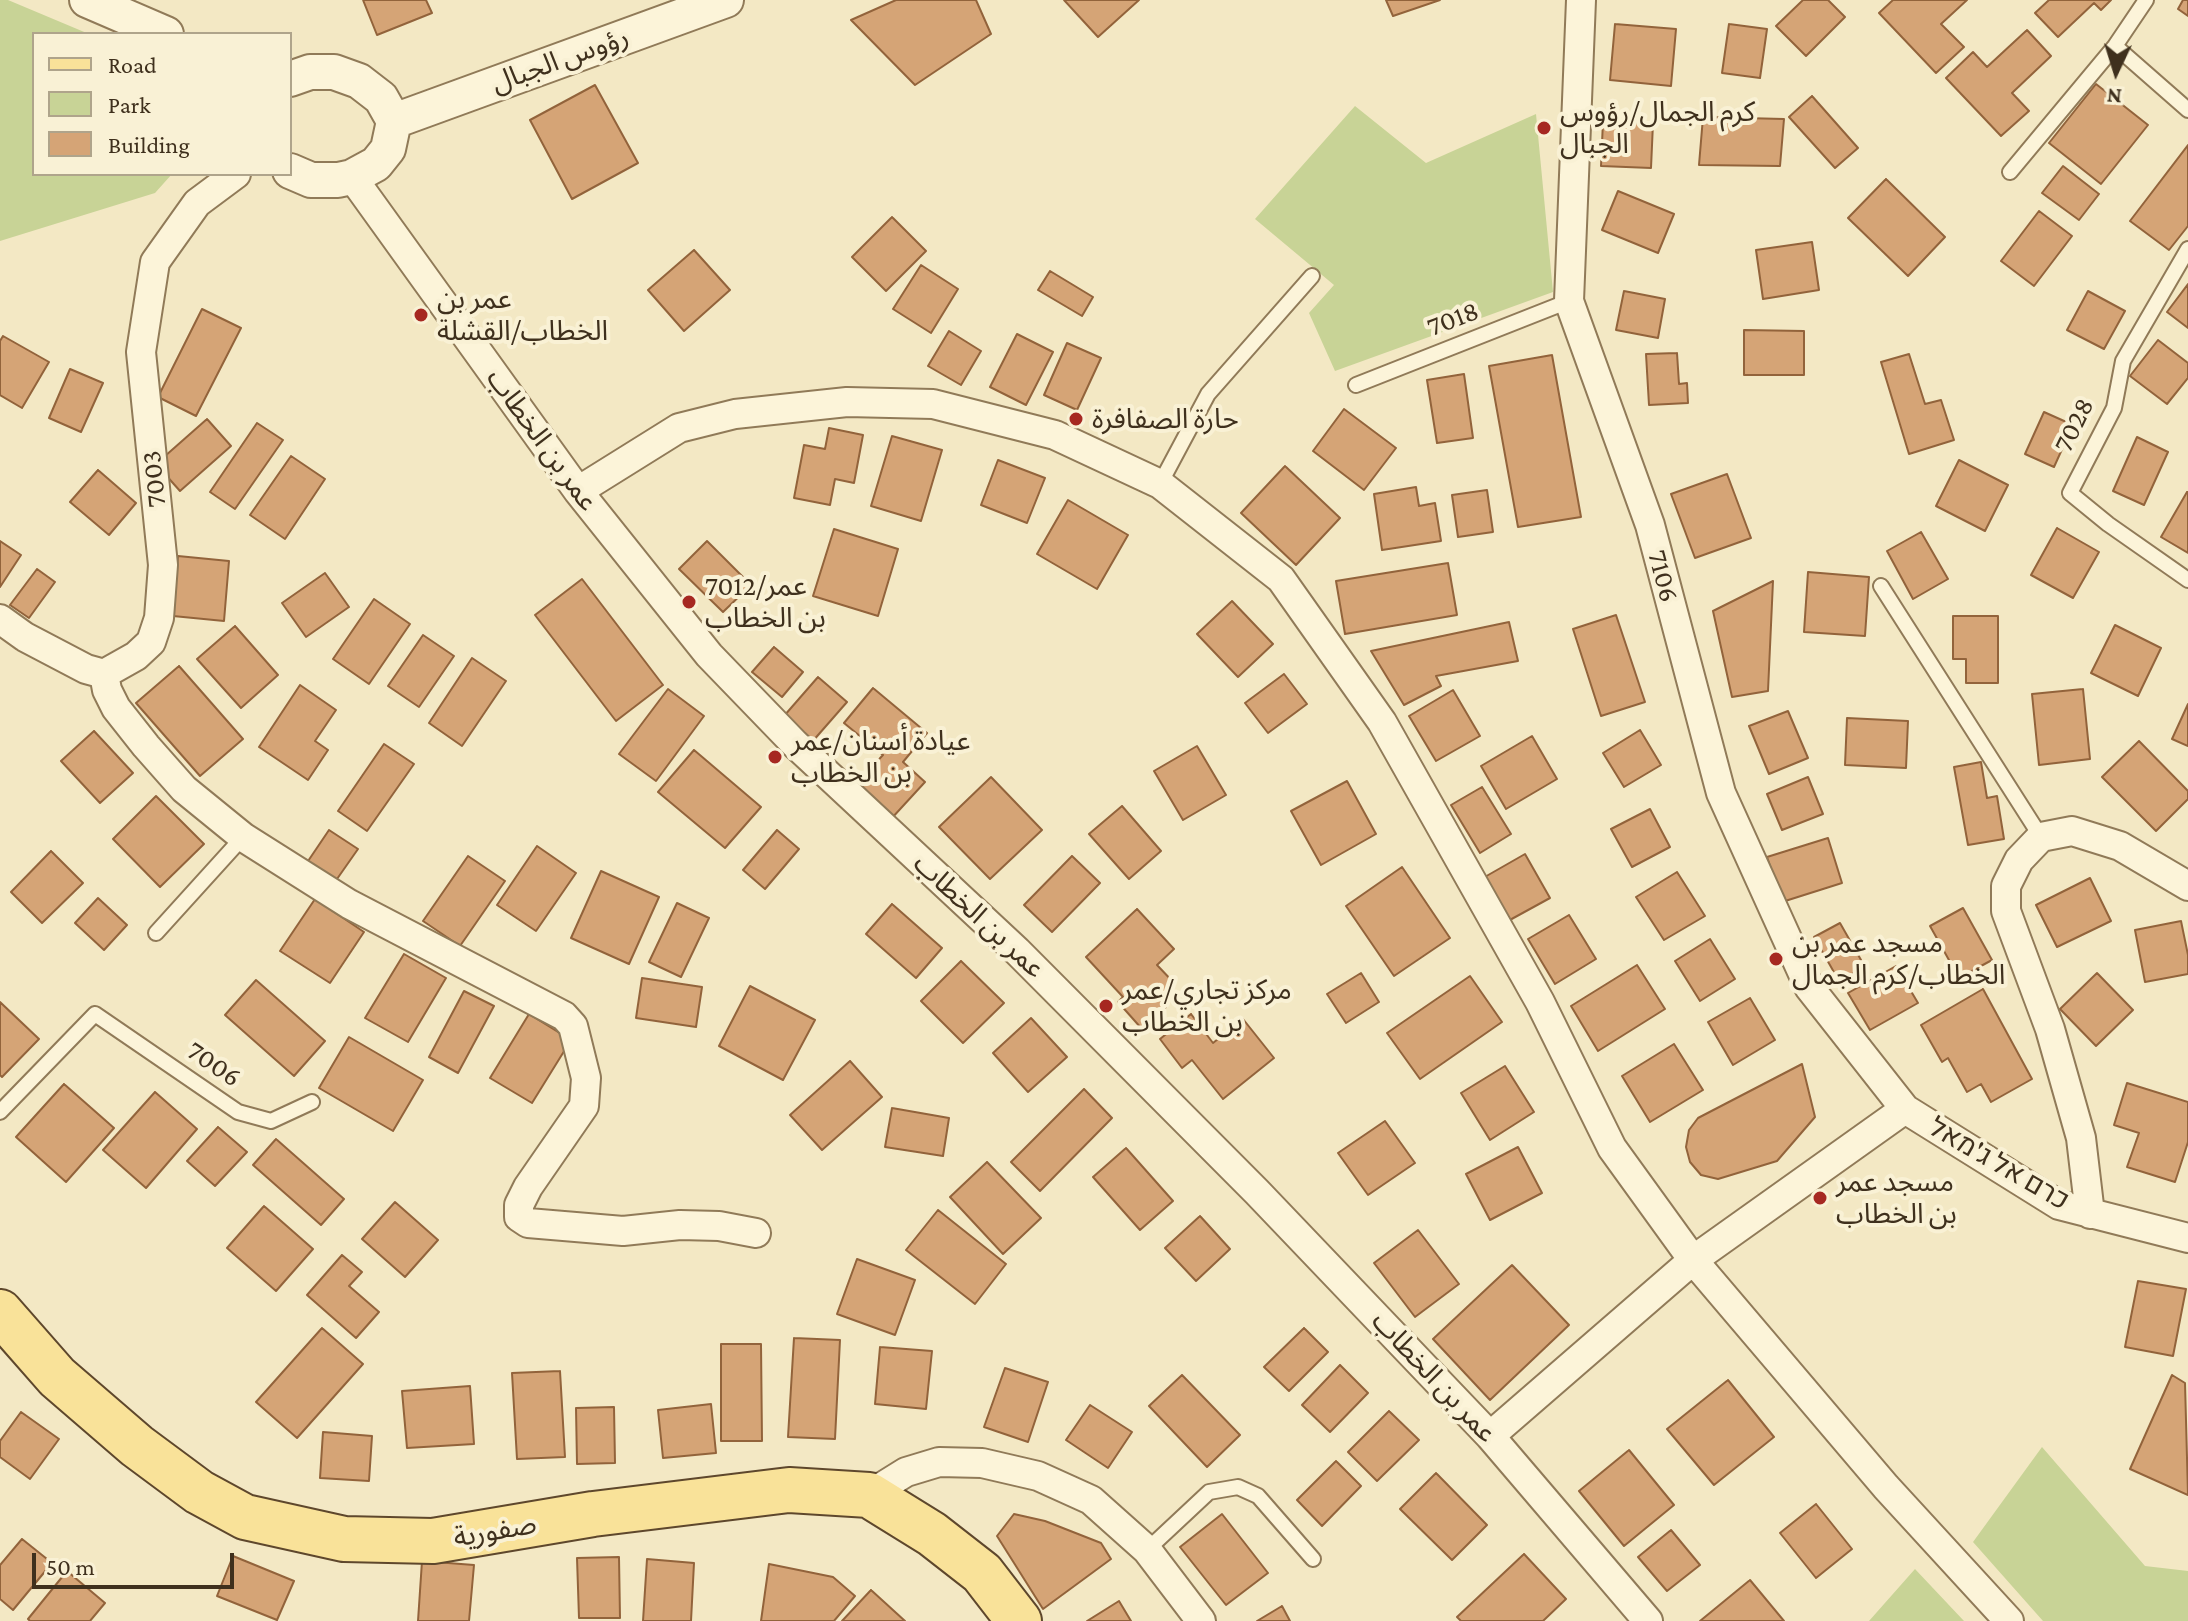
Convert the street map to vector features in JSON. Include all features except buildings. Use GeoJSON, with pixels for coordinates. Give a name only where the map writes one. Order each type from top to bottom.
{"type":"FeatureCollection","features":[{"type":"Feature","properties":{"kind":"main road","name":"صفورية"},"geometry":{"type":"LineString","coordinates":[[0,1312],[57,1377],[137,1446],[199,1492],[245,1517],[344,1539],[433,1541],[606,1512],[789,1490],[869,1495],[932,1534],[982,1573],[1019,1621]]}},
{"type":"Feature","properties":{"kind":"street"},"geometry":{"type":"LineString","coordinates":[[87,0],[161,32]]}},
{"type":"Feature","properties":{"kind":"street","name":"رؤوس الجبال"},"geometry":{"type":"LineString","coordinates":[[394,121],[726,0]]}},
{"type":"Feature","properties":{"kind":"street","name":"7106"},"geometry":{"type":"LineString","coordinates":[[1581,0],[1569,301],[1650,525],[1721,793],[1809,987],[1905,1109]]}},
{"type":"Feature","properties":{"kind":"street"},"geometry":{"type":"LineString","coordinates":[[292,78],[310,72],[334,72],[359,81],[381,98],[394,121],[388,149],[376,164],[352,177],[311,180],[292,172]]}},
{"type":"Feature","properties":{"kind":"street","name":"7003"},"geometry":{"type":"LineString","coordinates":[[104,674],[136,656],[151,642],[159,618],[163,565],[141,352],[155,262],[197,203],[233,176]]}},
{"type":"Feature","properties":{"kind":"street","name":"عمر بن الخطاب"},"geometry":{"type":"LineString","coordinates":[[352,177],[578,491],[709,655],[795,744],[1017,951],[1257,1192],[1490,1436],[1648,1621]]}},
{"type":"Feature","properties":{"kind":"street"},"geometry":{"type":"LineString","coordinates":[[578,491],[679,428],[735,414],[847,402],[933,404],[1055,435],[1160,484],[1281,579],[1382,722],[1540,1002],[1612,1148],[1693,1260],[1886,1487],[2009,1621]]}},
{"type":"Feature","properties":{"kind":"street"},"geometry":{"type":"LineString","coordinates":[[0,619],[25,637],[86,669],[104,674],[107,690],[116,708],[146,746],[184,789],[243,837],[349,904],[564,1016],[573,1026],[586,1078],[584,1106],[528,1187],[519,1205],[519,1217],[528,1223],[623,1231],[680,1225],[719,1226],[756,1233]]}},
{"type":"Feature","properties":{"kind":"street"},"geometry":{"type":"LineString","coordinates":[[2090,1214],[2081,1138],[2050,1029],[2006,911],[2006,886],[2019,860],[2041,837],[2072,831],[2120,846],[2188,886]]}},
{"type":"Feature","properties":{"kind":"street"},"geometry":{"type":"LineString","coordinates":[[1490,1436],[1693,1260],[1905,1109]]}},
{"type":"Feature","properties":{"kind":"street","name":"כרם אל ג'מאל"},"geometry":{"type":"LineString","coordinates":[[1905,1109],[2059,1205],[2188,1238]]}},
{"type":"Feature","properties":{"kind":"street"},"geometry":{"type":"LineString","coordinates":[[869,1495],[906,1472],[939,1462],[982,1463],[1038,1476],[1091,1500],[1147,1550],[1201,1621]]}},
{"type":"Feature","properties":{"kind":"lane"},"geometry":{"type":"LineString","coordinates":[[2010,172],[2115,46],[2146,0]]}},
{"type":"Feature","properties":{"kind":"lane"},"geometry":{"type":"LineString","coordinates":[[2115,46],[2188,110]]}},
{"type":"Feature","properties":{"kind":"lane","name":"7028"},"geometry":{"type":"LineString","coordinates":[[2188,249],[2123,361],[2114,408],[2070,493],[2108,524],[2188,580]]}},
{"type":"Feature","properties":{"kind":"lane"},"geometry":{"type":"LineString","coordinates":[[1160,484],[1208,394],[1312,276]]}},
{"type":"Feature","properties":{"kind":"lane","name":"7018"},"geometry":{"type":"LineString","coordinates":[[1356,385],[1569,301]]}},
{"type":"Feature","properties":{"kind":"lane"},"geometry":{"type":"LineString","coordinates":[[1881,586],[2041,837]]}},
{"type":"Feature","properties":{"kind":"lane"},"geometry":{"type":"LineString","coordinates":[[156,933],[243,837]]}},
{"type":"Feature","properties":{"kind":"lane","name":"7006"},"geometry":{"type":"LineString","coordinates":[[0,1112],[95,1014],[238,1112],[271,1121],[312,1102]]}},
{"type":"Feature","properties":{"kind":"lane"},"geometry":{"type":"LineString","coordinates":[[1147,1550],[1209,1492],[1238,1487],[1258,1496],[1313,1559]]}},
{"type":"Feature","properties":{"kind":"green space"},"geometry":{"type":"Polygon","coordinates":[[[0,0],[8,0],[84,32],[32,32],[32,176],[170,176],[155,193],[0,241],[0,0]]]}},
{"type":"Feature","properties":{"kind":"green space"},"geometry":{"type":"Polygon","coordinates":[[[1355,106],[1426,163],[1536,114],[1553,292],[1335,371],[1309,313],[1334,285],[1255,219],[1355,106]]]}},
{"type":"Feature","properties":{"kind":"green space"},"geometry":{"type":"Polygon","coordinates":[[[2042,1447],[2145,1566],[2188,1571],[2188,1621],[2043,1621],[1973,1542],[2042,1447]]]}},
{"type":"Feature","properties":{"kind":"green space"},"geometry":{"type":"Polygon","coordinates":[[[1915,1569],[1964,1621],[1869,1621],[1915,1569]]]}},
{"type":"Feature","properties":{"kind":"place","name":"كرم الجمال/رؤوس الجبال"},"geometry":{"type":"Point","coordinates":[1544,128]}},
{"type":"Feature","properties":{"kind":"place","name":"عمر بن الخطاب/القشلة"},"geometry":{"type":"Point","coordinates":[421,315]}},
{"type":"Feature","properties":{"kind":"place","name":"حارة الصفافرة"},"geometry":{"type":"Point","coordinates":[1076,419]}},
{"type":"Feature","properties":{"kind":"place","name":"7012/عمر بن الخطاب"},"geometry":{"type":"Point","coordinates":[689,602]}},
{"type":"Feature","properties":{"kind":"place","name":"عيادة أسنان/عمر بن الخطاب"},"geometry":{"type":"Point","coordinates":[775,757]}},
{"type":"Feature","properties":{"kind":"place","name":"مسجد عمر بن الخطاب/كرم الجمال"},"geometry":{"type":"Point","coordinates":[1776,959]}},
{"type":"Feature","properties":{"kind":"place","name":"مركز تجاري/عمر بن الخطاب"},"geometry":{"type":"Point","coordinates":[1106,1006]}},
{"type":"Feature","properties":{"kind":"place","name":"مسجد عمر بن الخطاب"},"geometry":{"type":"Point","coordinates":[1820,1198]}}]}
